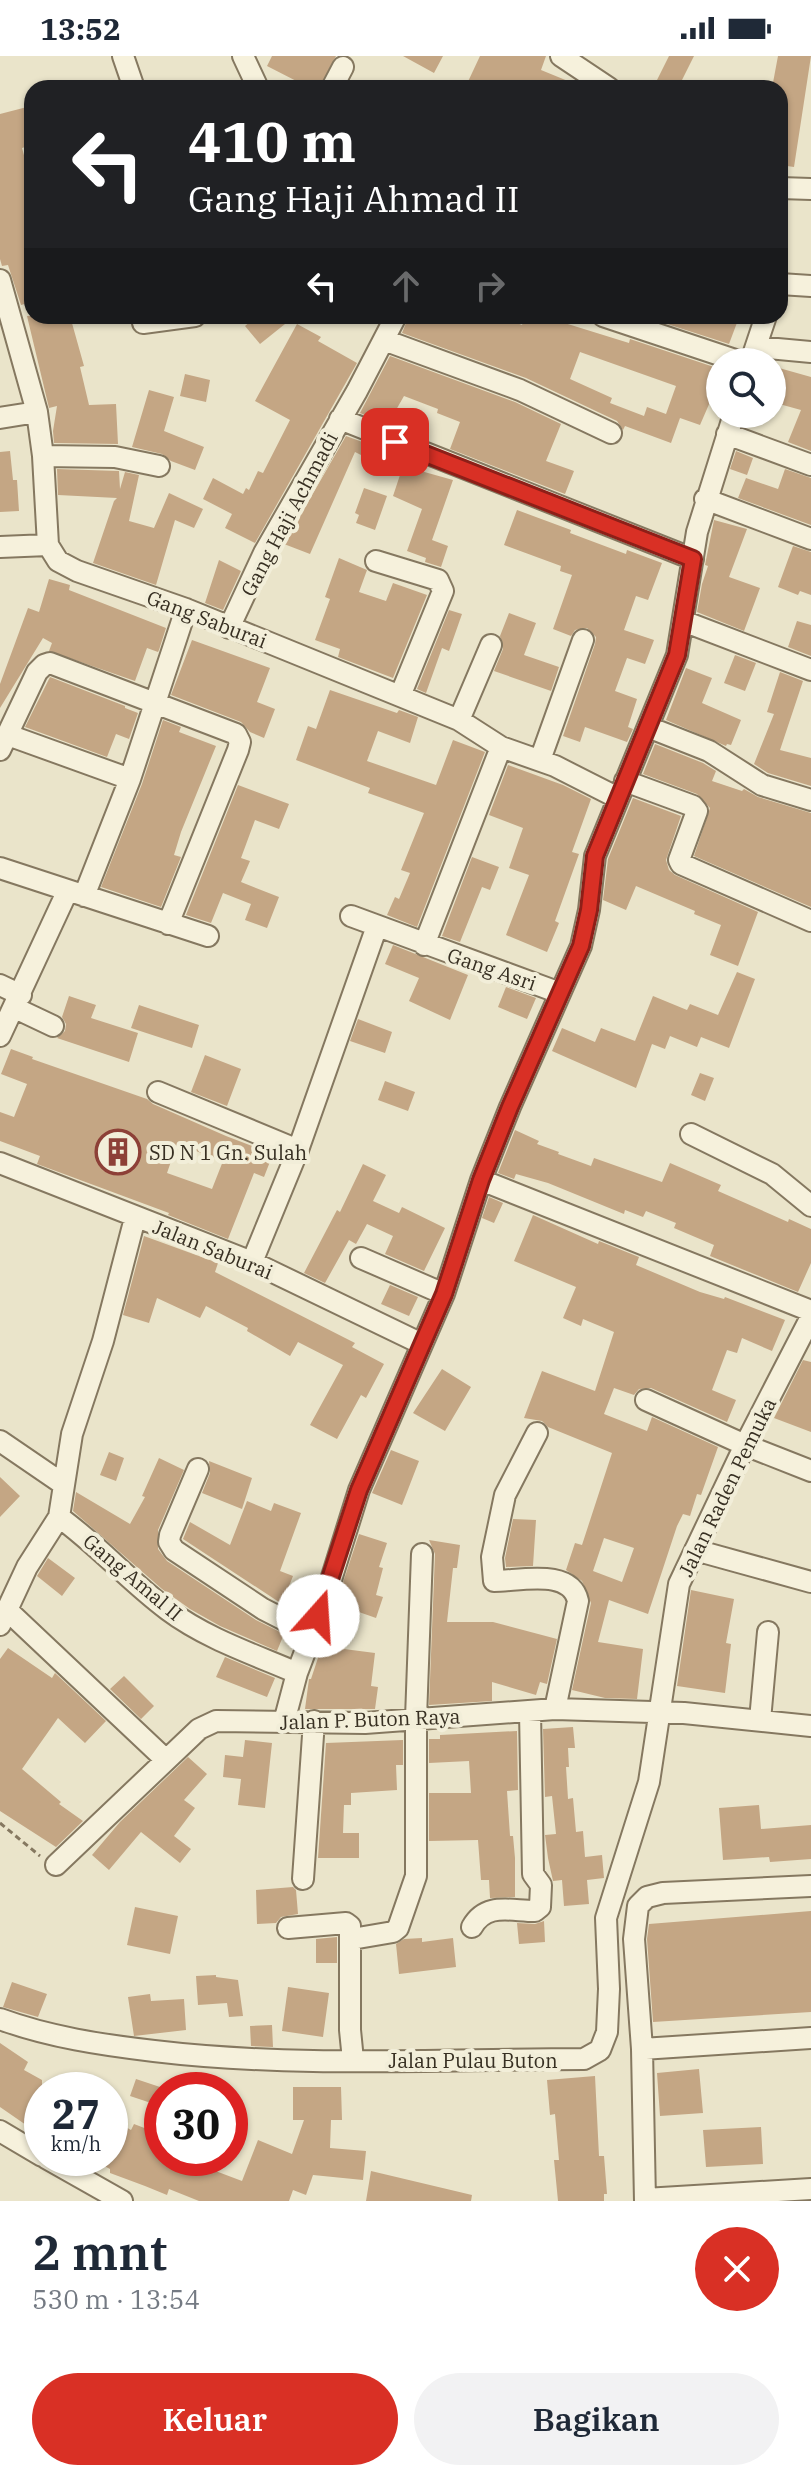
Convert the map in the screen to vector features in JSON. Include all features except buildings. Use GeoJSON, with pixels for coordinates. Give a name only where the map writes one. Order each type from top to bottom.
{"type":"FeatureCollection","features":[{"type":"Feature","properties":{"kind":"street"},"geometry":{"type":"LineString","coordinates":[[123,56],[131,80]]}},
{"type":"Feature","properties":{"kind":"street"},"geometry":{"type":"LineString","coordinates":[[243,56],[254,80]]}},
{"type":"Feature","properties":{"kind":"street"},"geometry":{"type":"LineString","coordinates":[[561,56],[597,80]]}},
{"type":"Feature","properties":{"kind":"street"},"geometry":{"type":"LineString","coordinates":[[336,80],[343,67]]}},
{"type":"Feature","properties":{"kind":"street"},"geometry":{"type":"LineString","coordinates":[[788,188],[811,189]]}},
{"type":"Feature","properties":{"kind":"street"},"geometry":{"type":"LineString","coordinates":[[0,280],[37,412],[48,545],[0,547]]}},
{"type":"Feature","properties":{"kind":"street"},"geometry":{"type":"LineString","coordinates":[[788,285],[811,286]]}},
{"type":"Feature","properties":{"kind":"street","name":"Gang Haji Achmadi"},"geometry":{"type":"LineString","coordinates":[[229,628],[264,553],[392,324]]}},
{"type":"Feature","properties":{"kind":"street"},"geometry":{"type":"LineString","coordinates":[[627,324],[706,350]]}},
{"type":"Feature","properties":{"kind":"street"},"geometry":{"type":"LineString","coordinates":[[756,348],[764,324]]}},
{"type":"Feature","properties":{"kind":"street"},"geometry":{"type":"LineString","coordinates":[[384,340],[520,390],[611,433]]}},
{"type":"Feature","properties":{"kind":"street"},"geometry":{"type":"LineString","coordinates":[[786,353],[811,352]]}},
{"type":"Feature","properties":{"kind":"street"},"geometry":{"type":"LineString","coordinates":[[0,418],[37,412]]}},
{"type":"Feature","properties":{"kind":"street"},"geometry":{"type":"LineString","coordinates":[[340,419],[535,499],[693,559]]}},
{"type":"Feature","properties":{"kind":"street"},"geometry":{"type":"LineString","coordinates":[[284,1722],[297,1673],[359,1490],[444,1294],[481,1180],[510,1107],[581,946],[595,856],[677,655],[705,499],[729,428]]}},
{"type":"Feature","properties":{"kind":"street"},"geometry":{"type":"LineString","coordinates":[[738,428],[811,465]]}},
{"type":"Feature","properties":{"kind":"street"},"geometry":{"type":"LineString","coordinates":[[43,456],[115,457],[159,466]]}},
{"type":"Feature","properties":{"kind":"street"},"geometry":{"type":"LineString","coordinates":[[705,499],[811,539]]}},
{"type":"Feature","properties":{"kind":"street","name":"Gang Saburai"},"geometry":{"type":"LineString","coordinates":[[48,545],[53,556],[63,565],[186,609],[459,720],[501,747],[622,789],[693,806],[697,811],[679,860],[681,864],[811,921]]}},
{"type":"Feature","properties":{"kind":"street"},"geometry":{"type":"LineString","coordinates":[[376,561],[438,580],[443,591],[400,696]]}},
{"type":"Feature","properties":{"kind":"street"},"geometry":{"type":"LineString","coordinates":[[0,1036],[76,894],[130,779],[186,609]]}},
{"type":"Feature","properties":{"kind":"street"},"geometry":{"type":"LineString","coordinates":[[683,621],[811,670]]}},
{"type":"Feature","properties":{"kind":"street"},"geometry":{"type":"LineString","coordinates":[[540,760],[583,640]]}},
{"type":"Feature","properties":{"kind":"street"},"geometry":{"type":"LineString","coordinates":[[459,720],[491,645]]}},
{"type":"Feature","properties":{"kind":"street"},"geometry":{"type":"LineString","coordinates":[[130,779],[4,743],[37,672],[47,664],[236,734],[240,742],[168,924]]}},
{"type":"Feature","properties":{"kind":"street"},"geometry":{"type":"LineString","coordinates":[[648,727],[709,751],[762,785],[811,800]]}},
{"type":"Feature","properties":{"kind":"street"},"geometry":{"type":"LineString","coordinates":[[424,945],[501,747]]}},
{"type":"Feature","properties":{"kind":"street"},"geometry":{"type":"LineString","coordinates":[[0,868],[208,936]]}},
{"type":"Feature","properties":{"kind":"street","name":"Gang Asri"},"geometry":{"type":"LineString","coordinates":[[351,916],[560,993]]}},
{"type":"Feature","properties":{"kind":"street"},"geometry":{"type":"LineString","coordinates":[[252,1262],[298,1150],[377,926]]}},
{"type":"Feature","properties":{"kind":"street"},"geometry":{"type":"LineString","coordinates":[[0,985],[18,1002],[53,1026]]}},
{"type":"Feature","properties":{"kind":"street"},"geometry":{"type":"LineString","coordinates":[[158,1092],[298,1150]]}},
{"type":"Feature","properties":{"kind":"street"},"geometry":{"type":"LineString","coordinates":[[691,1134],[772,1174],[811,1206]]}},
{"type":"Feature","properties":{"kind":"street","name":"Jalan Saburai"},"geometry":{"type":"LineString","coordinates":[[0,1163],[252,1262],[422,1344]]}},
{"type":"Feature","properties":{"kind":"street"},"geometry":{"type":"LineString","coordinates":[[481,1180],[811,1311]]}},
{"type":"Feature","properties":{"kind":"street"},"geometry":{"type":"LineString","coordinates":[[135,1218],[103,1341],[72,1434],[59,1517],[27,1567],[3,1617],[166,1760]]}},
{"type":"Feature","properties":{"kind":"street"},"geometry":{"type":"LineString","coordinates":[[361,1258],[444,1294]]}},
{"type":"Feature","properties":{"kind":"street","name":"Jalan Raden Pemuka"},"geometry":{"type":"LineString","coordinates":[[662,1712],[671,1624],[679,1584],[745,1445],[804,1345],[811,1317]]}},
{"type":"Feature","properties":{"kind":"street"},"geometry":{"type":"LineString","coordinates":[[646,1400],[811,1471]]}},
{"type":"Feature","properties":{"kind":"street"},"geometry":{"type":"LineString","coordinates":[[537,1433],[505,1495],[492,1557],[494,1581],[555,1580],[573,1587],[576,1592],[578,1601],[555,1709]]}},
{"type":"Feature","properties":{"kind":"street"},"geometry":{"type":"LineString","coordinates":[[0,1441],[63,1484]]}},
{"type":"Feature","properties":{"kind":"street"},"geometry":{"type":"LineString","coordinates":[[198,1469],[169,1539],[174,1550],[263,1609],[312,1634]]}},
{"type":"Feature","properties":{"kind":"street","name":"Gang Amal II"},"geometry":{"type":"LineString","coordinates":[[59,1517],[176,1616],[198,1630],[297,1673]]}},
{"type":"Feature","properties":{"kind":"street"},"geometry":{"type":"LineString","coordinates":[[695,1550],[811,1582]]}},
{"type":"Feature","properties":{"kind":"street"},"geometry":{"type":"LineString","coordinates":[[352,1939],[393,1932],[398,1928],[416,1876],[416,1718],[422,1554]]}},
{"type":"Feature","properties":{"kind":"street"},"geometry":{"type":"LineString","coordinates":[[760,1720],[768,1632]]}},
{"type":"Feature","properties":{"kind":"street","name":"Jalan P. Buton Raya"},"geometry":{"type":"LineString","coordinates":[[56,1865],[199,1729],[216,1721],[365,1723],[555,1709],[662,1712],[811,1726]]}},
{"type":"Feature","properties":{"kind":"street"},"geometry":{"type":"LineString","coordinates":[[472,1927],[481,1914],[489,1910],[535,1911],[540,1907],[541,1885],[533,1874],[530,1712]]}},
{"type":"Feature","properties":{"kind":"street","name":"Jalan Pulau Buton"},"geometry":{"type":"LineString","coordinates":[[0,2019],[55,2036],[206,2057],[584,2059],[600,2050],[607,2032],[606,1918],[649,1782],[662,1712]]}},
{"type":"Feature","properties":{"kind":"street"},"geometry":{"type":"LineString","coordinates":[[303,1879],[314,1721]]}},
{"type":"Feature","properties":{"kind":"street"},"geometry":{"type":"LineString","coordinates":[[811,1886],[663,1893],[647,1897],[638,1906],[634,1939],[642,2049],[645,2200],[811,2189]]}},
{"type":"Feature","properties":{"kind":"street"},"geometry":{"type":"LineString","coordinates":[[288,1928],[346,1923],[350,1926],[353,2060]]}},
{"type":"Feature","properties":{"kind":"street"},"geometry":{"type":"LineString","coordinates":[[642,2049],[811,2038]]}},
{"type":"Feature","properties":{"kind":"street"},"geometry":{"type":"LineString","coordinates":[[0,2131],[24,2145]]}},
{"type":"Feature","properties":{"kind":"street"},"geometry":{"type":"LineString","coordinates":[[71,2176],[99,2196],[122,2201]]}},
{"type":"Feature","properties":{"kind":"path"},"geometry":{"type":"LineString","coordinates":[[0,1823],[50,1864],[56,1865]]}},
{"type":"Feature","properties":{"kind":"place","name":"SD N 1 Gn. Sulah"},"geometry":{"type":"Point","coordinates":[118,1152]}},
{"type":"Feature","properties":{"kind":"route"},"geometry":{"type":"LineString","coordinates":[[318,1616],[359,1490],[444,1294],[481,1180],[510,1107],[581,946],[595,856],[677,655],[693,559],[395,442]]}}]}
